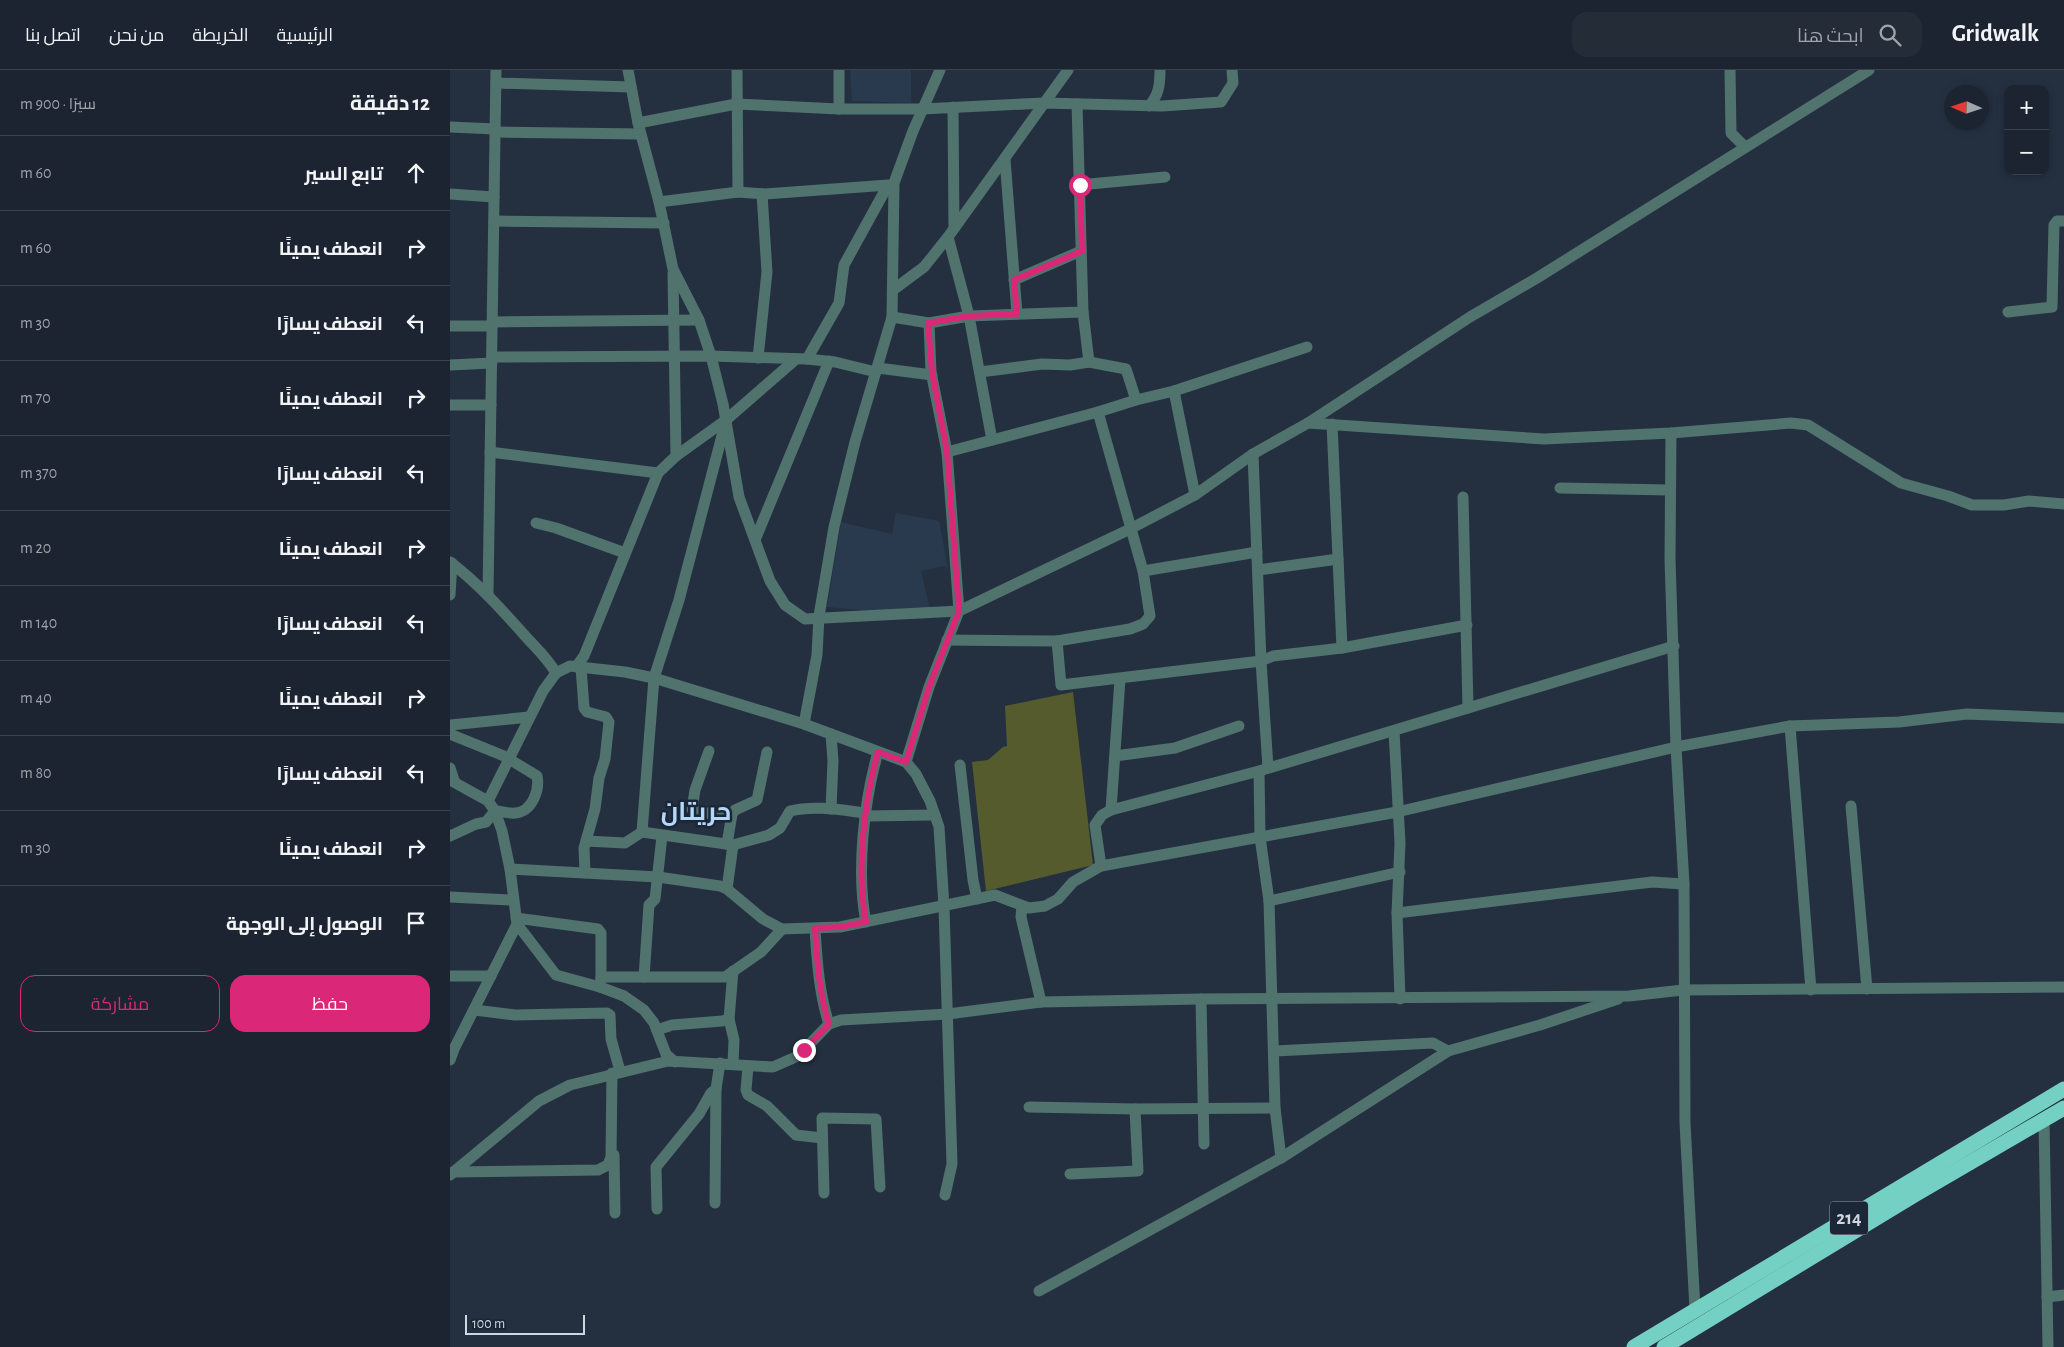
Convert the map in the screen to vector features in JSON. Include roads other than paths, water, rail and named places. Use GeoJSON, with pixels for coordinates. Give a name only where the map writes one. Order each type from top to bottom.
{"type":"FeatureCollection","features":[{"type":"Feature","properties":{"kind":"highway","name":"214"},"geometry":{"type":"LineString","coordinates":[[1634,1347],[2064,1089]]}},
{"type":"Feature","properties":{"kind":"highway","name":"214"},"geometry":{"type":"LineString","coordinates":[[1664,1347],[1916,1194],[2064,1108]]}},
{"type":"Feature","properties":{"kind":"street"},"geometry":{"type":"LineString","coordinates":[[488,594],[496,70]]}},
{"type":"Feature","properties":{"kind":"street"},"geometry":{"type":"LineString","coordinates":[[628,70],[639,129],[660,202],[673,269],[676,456]]}},
{"type":"Feature","properties":{"kind":"street"},"geometry":{"type":"LineString","coordinates":[[738,70],[736,104],[738,192]]}},
{"type":"Feature","properties":{"kind":"street"},"geometry":{"type":"LineString","coordinates":[[839,109],[840,70]]}},
{"type":"Feature","properties":{"kind":"street"},"geometry":{"type":"LineString","coordinates":[[585,873],[583,857],[595,809],[599,778],[605,759],[609,722],[606,717],[587,712],[584,708],[579,667],[658,473],[676,456],[726,420],[802,359],[838,303],[844,265],[891,184],[940,70]]}},
{"type":"Feature","properties":{"kind":"street"},"geometry":{"type":"LineString","coordinates":[[894,290],[924,267],[1005,159],[1068,70]]}},
{"type":"Feature","properties":{"kind":"street"},"geometry":{"type":"LineString","coordinates":[[1150,106],[1158,91],[1160,70]]}},
{"type":"Feature","properties":{"kind":"street"},"geometry":{"type":"LineString","coordinates":[[450,127],[495,130],[639,129],[736,104],[839,109],[922,109],[1044,103],[1150,106],[1221,102],[1233,83],[1232,70]]}},
{"type":"Feature","properties":{"kind":"street"},"geometry":{"type":"LineString","coordinates":[[1730,70],[1731,133],[1745,147]]}},
{"type":"Feature","properties":{"kind":"street"},"geometry":{"type":"LineString","coordinates":[[673,269],[699,320],[711,356],[726,420],[739,497],[770,581],[785,605],[805,619],[818,616],[873,616],[959,611],[1195,496],[1253,454],[1308,423],[1470,316],[1537,278],[1869,70]]}},
{"type":"Feature","properties":{"kind":"street"},"geometry":{"type":"LineString","coordinates":[[496,83],[631,87]]}},
{"type":"Feature","properties":{"kind":"street"},"geometry":{"type":"LineString","coordinates":[[1077,104],[1083,312],[1089,362]]}},
{"type":"Feature","properties":{"kind":"street"},"geometry":{"type":"LineString","coordinates":[[952,108],[951,232],[992,440]]}},
{"type":"Feature","properties":{"kind":"street"},"geometry":{"type":"LineString","coordinates":[[1005,159],[1017,314]]}},
{"type":"Feature","properties":{"kind":"street"},"geometry":{"type":"LineString","coordinates":[[1080,185],[1166,177]]}},
{"type":"Feature","properties":{"kind":"street"},"geometry":{"type":"LineString","coordinates":[[660,202],[738,192],[762,194],[891,184]]}},
{"type":"Feature","properties":{"kind":"street"},"geometry":{"type":"LineString","coordinates":[[804,724],[817,655],[818,616],[834,527],[892,317],[894,290],[891,184]]}},
{"type":"Feature","properties":{"kind":"street"},"geometry":{"type":"LineString","coordinates":[[450,194],[494,197]]}},
{"type":"Feature","properties":{"kind":"street"},"geometry":{"type":"LineString","coordinates":[[758,358],[767,272],[762,194]]}},
{"type":"Feature","properties":{"kind":"street"},"geometry":{"type":"LineString","coordinates":[[2008,312],[2052,307],[2054,226],[2057,221],[2064,220]]}},
{"type":"Feature","properties":{"kind":"street"},"geometry":{"type":"LineString","coordinates":[[494,221],[664,223]]}},
{"type":"Feature","properties":{"kind":"street"},"geometry":{"type":"LineString","coordinates":[[1014,280],[1082,251]]}},
{"type":"Feature","properties":{"kind":"street"},"geometry":{"type":"LineString","coordinates":[[892,317],[928,323],[969,316],[1083,312]]}},
{"type":"Feature","properties":{"kind":"street"},"geometry":{"type":"LineString","coordinates":[[450,326],[699,320]]}},
{"type":"Feature","properties":{"kind":"street"},"geometry":{"type":"LineString","coordinates":[[906,762],[929,687],[959,611],[947,452],[932,375],[928,323]]}},
{"type":"Feature","properties":{"kind":"street"},"geometry":{"type":"LineString","coordinates":[[947,452],[1174,391],[1307,347]]}},
{"type":"Feature","properties":{"kind":"street"},"geometry":{"type":"LineString","coordinates":[[450,365],[492,360],[711,356],[829,361],[877,370],[932,375]]}},
{"type":"Feature","properties":{"kind":"street"},"geometry":{"type":"LineString","coordinates":[[755,540],[829,361]]}},
{"type":"Feature","properties":{"kind":"street"},"geometry":{"type":"LineString","coordinates":[[980,372],[1042,364],[1070,366],[1089,362],[1126,370],[1136,400]]}},
{"type":"Feature","properties":{"kind":"street"},"geometry":{"type":"LineString","coordinates":[[1174,391],[1195,496]]}},
{"type":"Feature","properties":{"kind":"street"},"geometry":{"type":"LineString","coordinates":[[450,405],[491,405]]}},
{"type":"Feature","properties":{"kind":"street"},"geometry":{"type":"LineString","coordinates":[[947,640],[1057,641],[1130,629],[1143,624],[1150,616],[1143,571],[1098,412]]}},
{"type":"Feature","properties":{"kind":"street"},"geometry":{"type":"LineString","coordinates":[[642,832],[654,678],[679,600],[726,420]]}},
{"type":"Feature","properties":{"kind":"street"},"geometry":{"type":"LineString","coordinates":[[1308,423],[1544,439],[1671,433],[1791,423],[1808,425],[1901,482],[1948,496],[1972,506],[2004,505],[2029,501],[2064,504]]}},
{"type":"Feature","properties":{"kind":"street"},"geometry":{"type":"LineString","coordinates":[[1332,424],[1342,648]]}},
{"type":"Feature","properties":{"kind":"street"},"geometry":{"type":"LineString","coordinates":[[1671,433],[1670,490],[1676,747],[1684,884],[1685,1123],[1695,1310]]}},
{"type":"Feature","properties":{"kind":"street"},"geometry":{"type":"LineString","coordinates":[[490,452],[658,473]]}},
{"type":"Feature","properties":{"kind":"street"},"geometry":{"type":"LineString","coordinates":[[1253,454],[1264,770],[1260,837],[1269,901],[1275,1051],[1275,1108],[1281,1158]]}},
{"type":"Feature","properties":{"kind":"street"},"geometry":{"type":"LineString","coordinates":[[1560,488],[1670,490]]}},
{"type":"Feature","properties":{"kind":"street"},"geometry":{"type":"LineString","coordinates":[[1463,497],[1468,708]]}},
{"type":"Feature","properties":{"kind":"street"},"geometry":{"type":"LineString","coordinates":[[536,524],[556,528],[625,553]]}},
{"type":"Feature","properties":{"kind":"street"},"geometry":{"type":"LineString","coordinates":[[1143,571],[1257,552]]}},
{"type":"Feature","properties":{"kind":"street"},"geometry":{"type":"LineString","coordinates":[[1258,570],[1338,559]]}},
{"type":"Feature","properties":{"kind":"street"},"geometry":{"type":"LineString","coordinates":[[451,563],[488,594],[536,648],[548,658],[556,673]]}},
{"type":"Feature","properties":{"kind":"street"},"geometry":{"type":"LineString","coordinates":[[450,595],[451,563]]}},
{"type":"Feature","properties":{"kind":"street"},"geometry":{"type":"LineString","coordinates":[[1057,641],[1061,686],[1261,661],[1273,656],[1342,648],[1467,626]]}},
{"type":"Feature","properties":{"kind":"street"},"geometry":{"type":"LineString","coordinates":[[1101,866],[1095,825],[1102,815],[1111,810],[1264,770],[1674,646]]}},
{"type":"Feature","properties":{"kind":"street"},"geometry":{"type":"LineString","coordinates":[[450,836],[476,824],[486,822],[510,759],[529,717],[543,691],[556,673],[570,666],[625,672],[654,678],[804,724],[906,762],[916,774],[930,801],[939,827],[944,907],[952,1164],[945,1195]]}},
{"type":"Feature","properties":{"kind":"street"},"geometry":{"type":"LineString","coordinates":[[1111,810],[1120,679]]}},
{"type":"Feature","properties":{"kind":"street"},"geometry":{"type":"LineString","coordinates":[[510,870],[658,877],[727,889],[763,919],[782,929],[840,927],[995,895],[1008,898],[1029,908],[1045,906],[1058,899],[1073,882],[1101,866],[1397,812],[1676,747],[1790,726],[1899,722],[1967,714],[2064,718]]}},
{"type":"Feature","properties":{"kind":"street"},"geometry":{"type":"LineString","coordinates":[[450,725],[529,717]]}},
{"type":"Feature","properties":{"kind":"street"},"geometry":{"type":"LineString","coordinates":[[1115,756],[1175,748],[1239,726]]}},
{"type":"Feature","properties":{"kind":"street"},"geometry":{"type":"LineString","coordinates":[[1790,726],[1811,990]]}},
{"type":"Feature","properties":{"kind":"street"},"geometry":{"type":"LineString","coordinates":[[1394,730],[1400,872],[1397,913],[1400,999]]}},
{"type":"Feature","properties":{"kind":"street"},"geometry":{"type":"LineString","coordinates":[[450,734],[510,759],[537,776],[538,781],[534,801],[517,813],[492,806],[452,780],[450,768]]}},
{"type":"Feature","properties":{"kind":"street"},"geometry":{"type":"LineString","coordinates":[[831,734],[833,761],[831,809]]}},
{"type":"Feature","properties":{"kind":"street"},"geometry":{"type":"LineString","coordinates":[[709,751],[695,790],[692,809],[695,812],[731,816]]}},
{"type":"Feature","properties":{"kind":"street"},"geometry":{"type":"LineString","coordinates":[[727,889],[731,816],[734,810],[757,800],[767,752]]}},
{"type":"Feature","properties":{"kind":"street"},"geometry":{"type":"LineString","coordinates":[[866,922],[862,902],[865,814],[868,788],[878,752]]}},
{"type":"Feature","properties":{"kind":"street"},"geometry":{"type":"LineString","coordinates":[[960,765],[973,880],[977,899]]}},
{"type":"Feature","properties":{"kind":"street"},"geometry":{"type":"LineString","coordinates":[[492,806],[502,831],[510,870],[512,900],[516,921],[556,976],[600,982],[644,977],[725,976],[761,952],[782,929]]}},
{"type":"Feature","properties":{"kind":"street"},"geometry":{"type":"LineString","coordinates":[[1851,806],[1867,990]]}},
{"type":"Feature","properties":{"kind":"street"},"geometry":{"type":"LineString","coordinates":[[586,842],[625,843],[642,832],[730,844],[769,835],[780,828],[790,811],[831,809],[865,814],[935,816]]}},
{"type":"Feature","properties":{"kind":"street"},"geometry":{"type":"LineString","coordinates":[[644,977],[649,904],[656,899],[662,836]]}},
{"type":"Feature","properties":{"kind":"street"},"geometry":{"type":"LineString","coordinates":[[1269,901],[1400,872]]}},
{"type":"Feature","properties":{"kind":"street"},"geometry":{"type":"LineString","coordinates":[[1397,913],[1652,882],[1684,884]]}},
{"type":"Feature","properties":{"kind":"street"},"geometry":{"type":"LineString","coordinates":[[450,897],[512,900]]}},
{"type":"Feature","properties":{"kind":"street"},"geometry":{"type":"LineString","coordinates":[[1022,906],[1021,917],[1041,1002]]}},
{"type":"Feature","properties":{"kind":"street"},"geometry":{"type":"LineString","coordinates":[[450,1060],[455,1038],[474,1010],[516,921]]}},
{"type":"Feature","properties":{"kind":"street"},"geometry":{"type":"LineString","coordinates":[[516,921],[598,929],[601,934],[600,982]]}},
{"type":"Feature","properties":{"kind":"street"},"geometry":{"type":"LineString","coordinates":[[815,928],[817,964],[823,1005],[829,1024]]}},
{"type":"Feature","properties":{"kind":"street"},"geometry":{"type":"LineString","coordinates":[[733,971],[728,1019],[734,1040],[733,1064]]}},
{"type":"Feature","properties":{"kind":"street"},"geometry":{"type":"LineString","coordinates":[[450,976],[490,976]]}},
{"type":"Feature","properties":{"kind":"street"},"geometry":{"type":"LineString","coordinates":[[600,982],[644,1010],[657,1030],[666,1054],[675,1062]]}},
{"type":"Feature","properties":{"kind":"street"},"geometry":{"type":"LineString","coordinates":[[452,1173],[539,1101],[570,1085],[616,1072],[668,1061],[720,1062],[773,1067],[798,1056],[829,1024],[841,1020],[948,1014],[1041,1002],[1629,996],[1683,990],[2064,987]]}},
{"type":"Feature","properties":{"kind":"street"},"geometry":{"type":"LineString","coordinates":[[1039,1291],[1281,1158],[1448,1051],[1540,1025],[1629,996]]}},
{"type":"Feature","properties":{"kind":"street"},"geometry":{"type":"LineString","coordinates":[[1200,999],[1204,1144]]}},
{"type":"Feature","properties":{"kind":"street"},"geometry":{"type":"LineString","coordinates":[[474,1010],[515,1015],[607,1013],[610,1015],[612,1023],[611,1039],[616,1072],[615,1213]]}},
{"type":"Feature","properties":{"kind":"street"},"geometry":{"type":"LineString","coordinates":[[657,1030],[672,1025],[728,1019]]}},
{"type":"Feature","properties":{"kind":"street"},"geometry":{"type":"LineString","coordinates":[[1275,1051],[1433,1043],[1448,1051]]}},
{"type":"Feature","properties":{"kind":"street"},"geometry":{"type":"LineString","coordinates":[[715,1203],[716,1089],[720,1062]]}},
{"type":"Feature","properties":{"kind":"street"},"geometry":{"type":"LineString","coordinates":[[748,1066],[746,1090],[748,1095],[766,1106],[796,1135],[822,1138]]}},
{"type":"Feature","properties":{"kind":"street"},"geometry":{"type":"LineString","coordinates":[[452,1173],[598,1170],[608,1165],[611,1157],[616,1072]]}},
{"type":"Feature","properties":{"kind":"street"},"geometry":{"type":"LineString","coordinates":[[657,1209],[656,1167],[699,1114],[711,1093],[716,1089]]}},
{"type":"Feature","properties":{"kind":"street"},"geometry":{"type":"LineString","coordinates":[[1029,1108],[1135,1110],[1203,1107],[1275,1108]]}},
{"type":"Feature","properties":{"kind":"street"},"geometry":{"type":"LineString","coordinates":[[1070,1174],[1138,1171],[1135,1110]]}},
{"type":"Feature","properties":{"kind":"street"},"geometry":{"type":"LineString","coordinates":[[824,1192],[822,1118],[876,1119],[880,1187]]}},
{"type":"Feature","properties":{"kind":"street"},"geometry":{"type":"LineString","coordinates":[[2044,1120],[2048,1347]]}},
{"type":"Feature","properties":{"kind":"street"},"geometry":{"type":"LineString","coordinates":[[2048,1297],[2064,1295]]}},
{"type":"Feature","properties":{"kind":"district","name":"حريتان"},"geometry":{"type":"Point","coordinates":[696,812]}}]}
